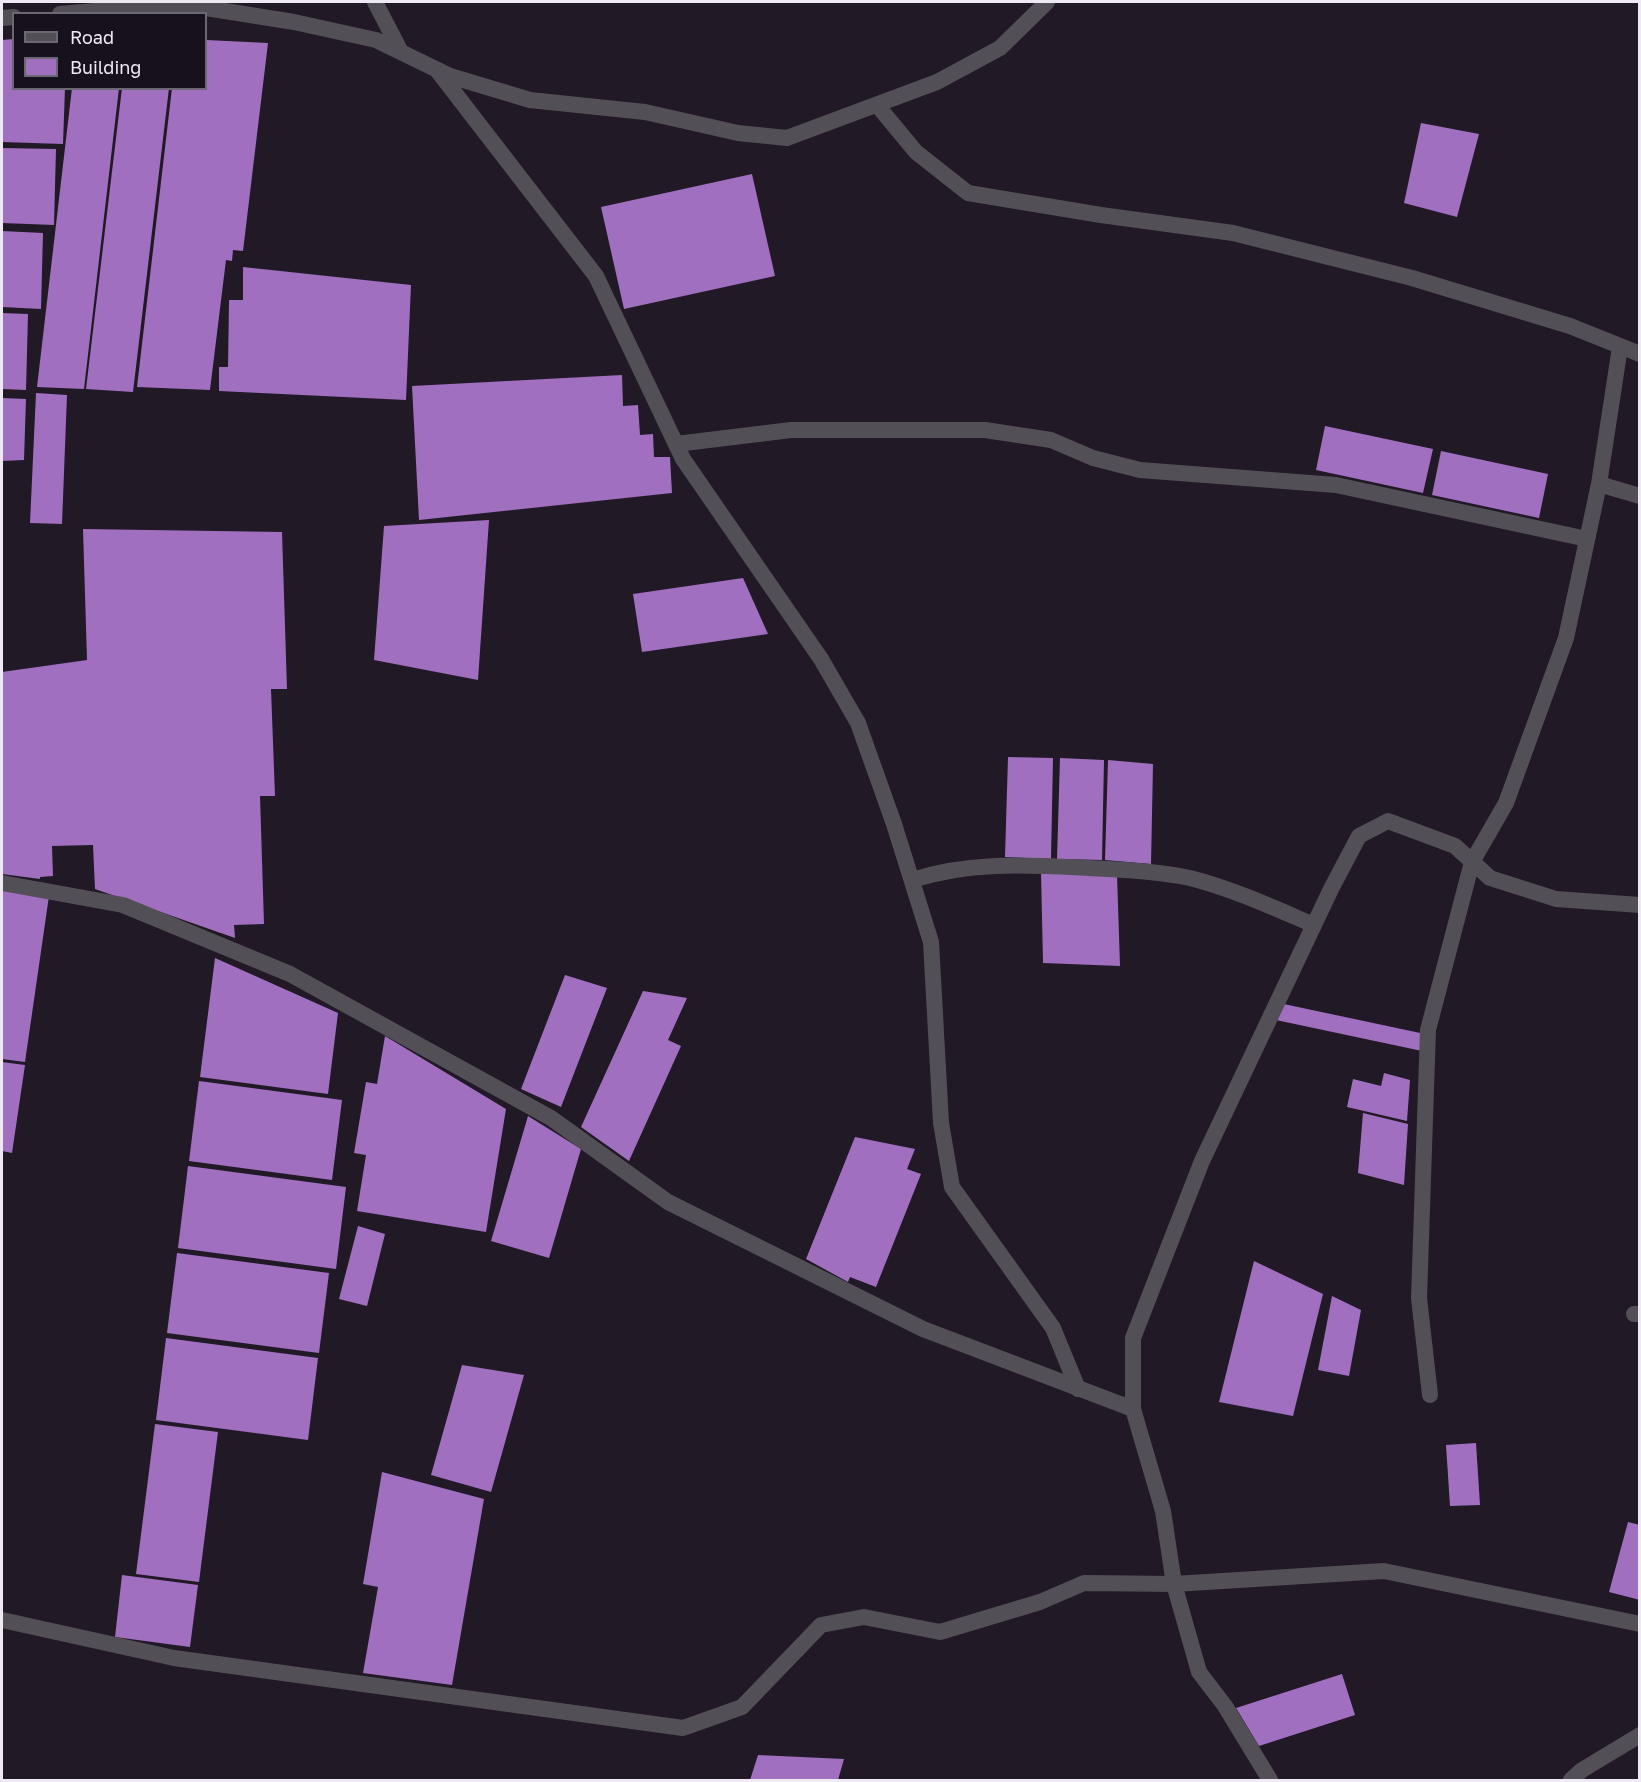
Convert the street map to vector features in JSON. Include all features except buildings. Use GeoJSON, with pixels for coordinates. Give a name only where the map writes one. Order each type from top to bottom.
{"type":"FeatureCollection","features":[{"type":"Feature","properties":{"kind":"street"},"geometry":{"type":"LineString","coordinates":[[375,2],[401,52]]}},
{"type":"Feature","properties":{"kind":"street"},"geometry":{"type":"LineString","coordinates":[[83,12],[130,8],[206,8],[294,22],[376,40],[450,76],[530,100],[645,112],[738,133],[787,138],[937,82],[1000,48],[1047,2]]}},
{"type":"Feature","properties":{"kind":"street"},"geometry":{"type":"LineString","coordinates":[[437,70],[596,276],[683,459],[821,659],[858,723],[894,824],[931,942],[941,1123],[952,1187],[1053,1329],[1078,1389]]}},
{"type":"Feature","properties":{"kind":"street"},"geometry":{"type":"LineString","coordinates":[[877,105],[916,152],[968,194],[1233,233],[1412,278],[1570,326],[1640,354]]}},
{"type":"Feature","properties":{"kind":"street"},"geometry":{"type":"LineString","coordinates":[[1430,1395],[1419,1298],[1428,1030],[1472,862],[1506,803],[1566,638],[1599,484],[1620,347]]}},
{"type":"Feature","properties":{"kind":"street"},"geometry":{"type":"LineString","coordinates":[[676,444],[791,430],[985,430],[1051,440],[1093,458],[1140,470],[1336,486],[1587,540]]}},
{"type":"Feature","properties":{"kind":"street"},"geometry":{"type":"LineString","coordinates":[[1599,484],[1640,496]]}},
{"type":"Feature","properties":{"kind":"street"},"geometry":{"type":"LineString","coordinates":[[1270,1780],[1225,1706],[1199,1672],[1174,1584],[1163,1511],[1133,1409],[1133,1338],[1202,1161],[1314,925],[1359,836],[1388,821],[1455,846],[1490,878],[1556,898],[1640,905]]}},
{"type":"Feature","properties":{"kind":"street"},"geometry":{"type":"LineString","coordinates":[[912,880],[934,873],[976,866],[1026,865],[1145,871],[1218,886],[1314,925]]}},
{"type":"Feature","properties":{"kind":"street"},"geometry":{"type":"LineString","coordinates":[[2,883],[123,905],[290,974],[551,1118],[668,1202],[923,1329],[1133,1409]]}},
{"type":"Feature","properties":{"kind":"street"},"geometry":{"type":"LineString","coordinates":[[2,1620],[174,1658],[683,1728],[742,1707],[821,1625],[864,1617],[940,1632],[1040,1602],[1084,1583],[1174,1584],[1384,1571],[1640,1624]]}},
{"type":"Feature","properties":{"kind":"street"},"geometry":{"type":"LineString","coordinates":[[1571,1780],[1582,1770],[1640,1735]]}}]}
